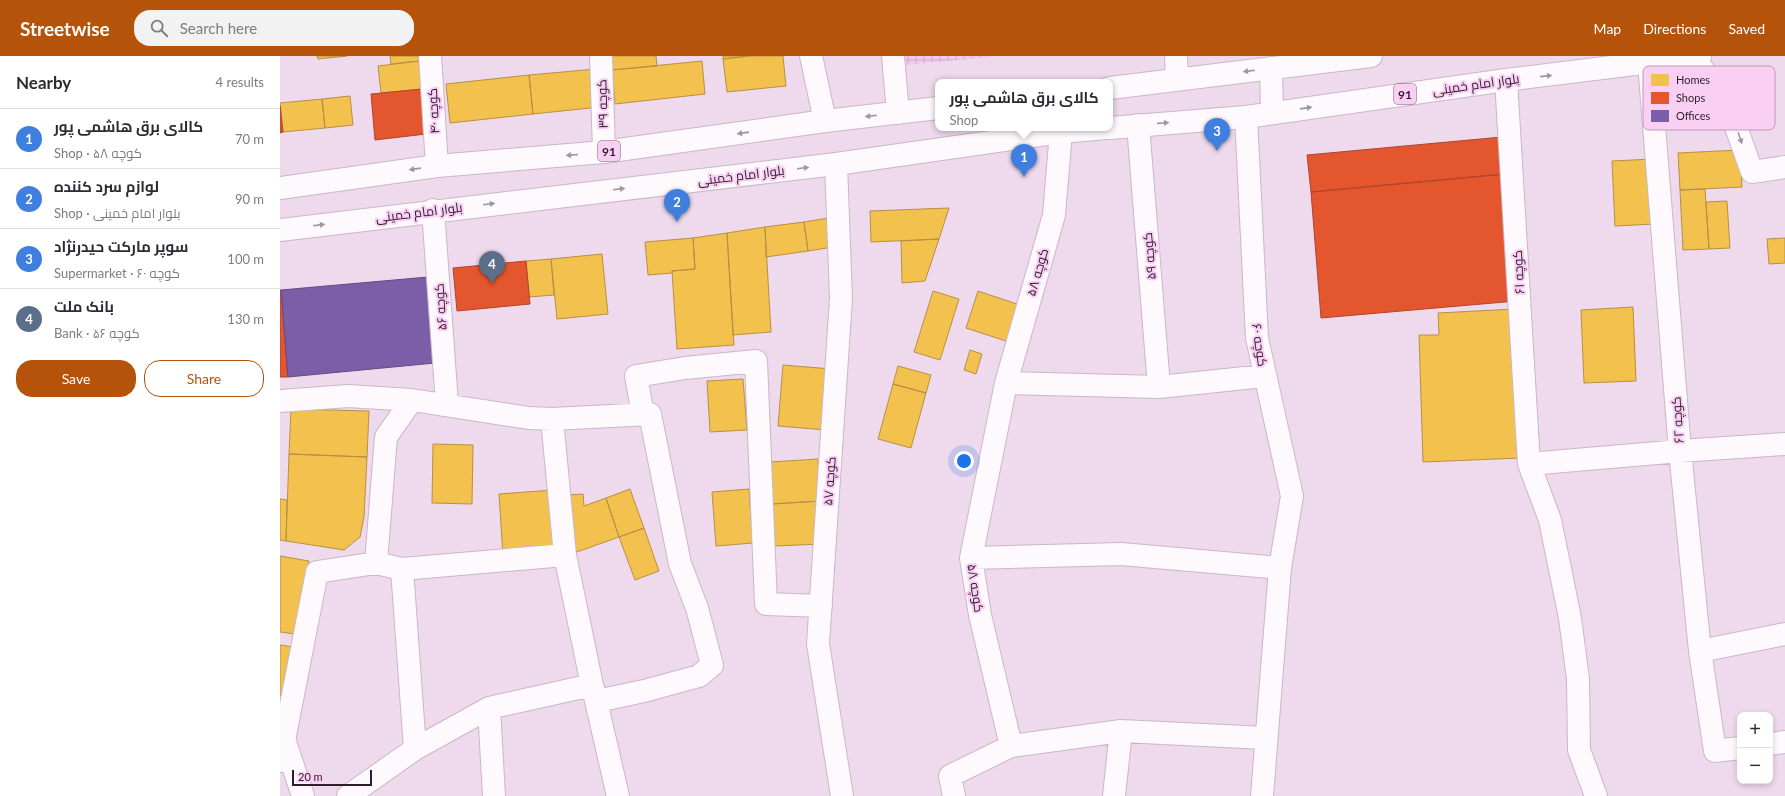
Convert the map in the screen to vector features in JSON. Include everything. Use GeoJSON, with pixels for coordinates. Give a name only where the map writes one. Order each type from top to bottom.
{"type":"FeatureCollection","features":[{"type":"Feature","properties":{"kind":"street","name":"کوچه ۴۰"},"geometry":{"type":"LineString","coordinates":[[430,56],[436,166]]}},
{"type":"Feature","properties":{"kind":"street","name":"کوچه ۳۹"},"geometry":{"type":"LineString","coordinates":[[601,56],[604,152]]}},
{"type":"Feature","properties":{"kind":"street"},"geometry":{"type":"LineString","coordinates":[[811,56],[825,121]]}},
{"type":"Feature","properties":{"kind":"street"},"geometry":{"type":"LineString","coordinates":[[893,56],[898,113]]}},
{"type":"Feature","properties":{"kind":"street"},"geometry":{"type":"LineString","coordinates":[[1176,56],[1177,80]]}},
{"type":"Feature","properties":{"kind":"street"},"geometry":{"type":"LineString","coordinates":[[1113,88],[1177,80],[1271,62],[1371,56]]}},
{"type":"Feature","properties":{"kind":"street"},"geometry":{"type":"LineString","coordinates":[[1696,56],[1703,66]]}},
{"type":"Feature","properties":{"kind":"street","name":"بلوار امام خمینی"},"geometry":{"type":"LineString","coordinates":[[1113,128],[1246,117],[1272,112],[1506,80],[1696,56]]}},
{"type":"Feature","properties":{"kind":"street"},"geometry":{"type":"LineString","coordinates":[[1271,62],[1272,112]]}},
{"type":"Feature","properties":{"kind":"street","name":"کوچه ۶۲"},"geometry":{"type":"LineString","coordinates":[[1650,62],[1650,66]]}},
{"type":"Feature","properties":{"kind":"street","name":"کوچه ۶۱"},"geometry":{"type":"LineString","coordinates":[[1506,80],[1529,464],[1550,520],[1570,618],[1578,678],[1579,750],[1596,796]]}},
{"type":"Feature","properties":{"kind":"street","name":"91"},"geometry":{"type":"LineString","coordinates":[[280,188],[436,166],[604,152],[825,121],[935,108]]}},
{"type":"Feature","properties":{"kind":"street","name":"کوچه ۶۰"},"geometry":{"type":"LineString","coordinates":[[1246,117],[1257,338],[1264,376],[1292,496],[1280,568],[1262,796]]}},
{"type":"Feature","properties":{"kind":"street","name":"کوچه ۵۹"},"geometry":{"type":"LineString","coordinates":[[1138,125],[1159,387]]}},
{"type":"Feature","properties":{"kind":"street","name":"کوچه ۶۲"},"geometry":{"type":"LineString","coordinates":[[1655,130],[1680,451],[1700,651],[1715,751],[1737,748]]}},
{"type":"Feature","properties":{"kind":"street"},"geometry":{"type":"LineString","coordinates":[[1737,130],[1752,172],[1785,167]]}},
{"type":"Feature","properties":{"kind":"street","name":"بلوار امام خمینی"},"geometry":{"type":"LineString","coordinates":[[280,230],[433,210],[836,164],[1072,131]]}},
{"type":"Feature","properties":{"kind":"street","name":"کوچه ۵۸"},"geometry":{"type":"LineString","coordinates":[[1011,746],[980,615],[971,558],[1006,383],[1054,215],[1061,132]]}},
{"type":"Feature","properties":{"kind":"street","name":"کوچه ۵۷"},"geometry":{"type":"LineString","coordinates":[[836,164],[842,298],[818,644],[842,796]]}},
{"type":"Feature","properties":{"kind":"street","name":"کوچه ۵۶"},"geometry":{"type":"LineString","coordinates":[[433,210],[447,404]]}},
{"type":"Feature","properties":{"kind":"street"},"geometry":{"type":"LineString","coordinates":[[643,415],[636,376],[685,368],[756,361],[766,604],[821,606]]}},
{"type":"Feature","properties":{"kind":"street"},"geometry":{"type":"LineString","coordinates":[[1006,383],[1159,387],[1264,376]]}},
{"type":"Feature","properties":{"kind":"street"},"geometry":{"type":"LineString","coordinates":[[280,401],[348,396],[412,400],[447,404],[530,418],[552,419],[650,414],[680,564],[697,608],[712,665],[699,676],[644,691],[595,693],[488,708],[415,749],[348,796]]}},
{"type":"Feature","properties":{"kind":"street"},"geometry":{"type":"LineString","coordinates":[[376,563],[386,437],[412,400]]}},
{"type":"Feature","properties":{"kind":"street"},"geometry":{"type":"LineString","coordinates":[[552,419],[565,555],[618,796]]}},
{"type":"Feature","properties":{"kind":"street"},"geometry":{"type":"LineString","coordinates":[[1529,464],[1785,444]]}},
{"type":"Feature","properties":{"kind":"street"},"geometry":{"type":"LineString","coordinates":[[971,558],[1121,554],[1280,568]]}},
{"type":"Feature","properties":{"kind":"street"},"geometry":{"type":"LineString","coordinates":[[280,761],[282,738],[317,572],[376,563],[402,569],[565,555]]}},
{"type":"Feature","properties":{"kind":"street"},"geometry":{"type":"LineString","coordinates":[[402,569],[415,749]]}},
{"type":"Feature","properties":{"kind":"street"},"geometry":{"type":"LineString","coordinates":[[1700,651],[1785,634]]}},
{"type":"Feature","properties":{"kind":"street"},"geometry":{"type":"LineString","coordinates":[[488,708],[494,796]]}},
{"type":"Feature","properties":{"kind":"street"},"geometry":{"type":"LineString","coordinates":[[1114,796],[1120,731]]}},
{"type":"Feature","properties":{"kind":"street"},"geometry":{"type":"LineString","coordinates":[[954,796],[950,776],[1011,746],[1120,731],[1266,738]]}},
{"type":"Feature","properties":{"kind":"street"},"geometry":{"type":"LineString","coordinates":[[282,738],[303,796]]}},
{"type":"Feature","properties":{"kind":"street"},"geometry":{"type":"LineString","coordinates":[[1773,744],[1785,742]]}},
{"type":"Feature","properties":{"kind":"shaded area"},"geometry":{"type":"Polygon","coordinates":[[[904,56],[998,56],[905,65],[904,56]]]}},
{"type":"Feature","properties":{"kind":"building: Homes"},"geometry":{"type":"Polygon","coordinates":[[[317,56],[347,56],[318,59],[317,56]]]}},
{"type":"Feature","properties":{"kind":"building: Homes"},"geometry":{"type":"Polygon","coordinates":[[[390,56],[418,56],[419,61],[391,64],[390,56]]]}},
{"type":"Feature","properties":{"kind":"building: Homes"},"geometry":{"type":"Polygon","coordinates":[[[610,56],[656,56],[657,66],[612,70],[610,56]]]}},
{"type":"Feature","properties":{"kind":"building: Homes"},"geometry":{"type":"Polygon","coordinates":[[[723,56],[749,56],[723,59],[723,56]]]}},
{"type":"Feature","properties":{"kind":"building: Homes"},"geometry":{"type":"Polygon","coordinates":[[[749,56],[783,56],[786,86],[727,92],[723,59],[749,56]]]}},
{"type":"Feature","properties":{"kind":"building: Homes"},"geometry":{"type":"Polygon","coordinates":[[[419,61],[422,89],[381,93],[378,66],[419,61]]]}},
{"type":"Feature","properties":{"kind":"building: Homes"},"geometry":{"type":"Polygon","coordinates":[[[702,61],[705,94],[615,104],[612,70],[702,61]]]}},
{"type":"Feature","properties":{"kind":"building: Homes"},"geometry":{"type":"Polygon","coordinates":[[[596,69],[600,107],[533,114],[529,75],[596,69]]]}},
{"type":"Feature","properties":{"kind":"building: Homes"},"geometry":{"type":"Polygon","coordinates":[[[529,75],[533,114],[450,123],[446,84],[529,75]]]}},
{"type":"Feature","properties":{"kind":"building: Homes"},"geometry":{"type":"Polygon","coordinates":[[[350,96],[353,125],[325,128],[322,99],[350,96]]]}},
{"type":"Feature","properties":{"kind":"building: Homes"},"geometry":{"type":"Polygon","coordinates":[[[322,99],[325,128],[283,132],[280,103],[322,99]]]}},
{"type":"Feature","properties":{"kind":"building: Homes"},"geometry":{"type":"Polygon","coordinates":[[[1740,150],[1742,187],[1680,190],[1678,153],[1740,150]]]}},
{"type":"Feature","properties":{"kind":"building: Homes"},"geometry":{"type":"Polygon","coordinates":[[[1652,159],[1655,224],[1615,226],[1612,161],[1652,159]]]}},
{"type":"Feature","properties":{"kind":"building: Homes"},"geometry":{"type":"Polygon","coordinates":[[[1705,189],[1709,249],[1683,250],[1680,190],[1705,189]]]}},
{"type":"Feature","properties":{"kind":"building: Homes"},"geometry":{"type":"Polygon","coordinates":[[[1727,201],[1730,248],[1709,249],[1706,202],[1727,201]]]}},
{"type":"Feature","properties":{"kind":"building: Homes"},"geometry":{"type":"Polygon","coordinates":[[[949,208],[939,239],[871,242],[870,211],[949,208]]]}},
{"type":"Feature","properties":{"kind":"building: Homes"},"geometry":{"type":"Polygon","coordinates":[[[829,218],[833,247],[808,251],[804,222],[829,218]]]}},
{"type":"Feature","properties":{"kind":"building: Homes"},"geometry":{"type":"Polygon","coordinates":[[[804,222],[808,251],[766,257],[765,227],[804,222]]]}},
{"type":"Feature","properties":{"kind":"building: Homes"},"geometry":{"type":"Polygon","coordinates":[[[765,227],[771,332],[733,335],[727,233],[765,227]]]}},
{"type":"Feature","properties":{"kind":"building: Homes"},"geometry":{"type":"Polygon","coordinates":[[[727,233],[734,345],[677,349],[672,271],[695,269],[693,238],[727,233]]]}},
{"type":"Feature","properties":{"kind":"building: Homes"},"geometry":{"type":"Polygon","coordinates":[[[693,238],[695,269],[648,275],[645,242],[693,238]]]}},
{"type":"Feature","properties":{"kind":"building: Homes"},"geometry":{"type":"Polygon","coordinates":[[[1785,238],[1785,263],[1769,264],[1767,239],[1785,238]]]}},
{"type":"Feature","properties":{"kind":"building: Homes"},"geometry":{"type":"Polygon","coordinates":[[[939,239],[925,281],[902,283],[901,241],[939,239]]]}},
{"type":"Feature","properties":{"kind":"building: Homes"},"geometry":{"type":"Polygon","coordinates":[[[602,254],[608,314],[557,319],[551,259],[602,254]]]}},
{"type":"Feature","properties":{"kind":"building: Homes"},"geometry":{"type":"Polygon","coordinates":[[[551,259],[554,295],[529,297],[526,261],[551,259]]]}},
{"type":"Feature","properties":{"kind":"building: Homes"},"geometry":{"type":"Polygon","coordinates":[[[933,291],[959,299],[940,360],[914,352],[933,291]]]}},
{"type":"Feature","properties":{"kind":"building: Homes"},"geometry":{"type":"Polygon","coordinates":[[[978,291],[1020,305],[1009,342],[966,328],[978,291]]]}},
{"type":"Feature","properties":{"kind":"building: Homes"},"geometry":{"type":"Polygon","coordinates":[[[1633,307],[1636,381],[1584,383],[1581,310],[1633,307]]]}},
{"type":"Feature","properties":{"kind":"building: Homes"},"geometry":{"type":"Polygon","coordinates":[[[1515,309],[1521,458],[1423,462],[1419,335],[1439,335],[1438,313],[1515,309]]]}},
{"type":"Feature","properties":{"kind":"building: Homes"},"geometry":{"type":"Polygon","coordinates":[[[970,350],[982,354],[976,374],[964,370],[970,350]]]}},
{"type":"Feature","properties":{"kind":"building: Homes"},"geometry":{"type":"Polygon","coordinates":[[[783,365],[832,369],[826,430],[778,426],[783,365]]]}},
{"type":"Feature","properties":{"kind":"building: Homes"},"geometry":{"type":"Polygon","coordinates":[[[898,366],[931,375],[926,393],[893,384],[898,366]]]}},
{"type":"Feature","properties":{"kind":"building: Homes"},"geometry":{"type":"Polygon","coordinates":[[[743,379],[747,430],[710,432],[707,381],[743,379]]]}},
{"type":"Feature","properties":{"kind":"building: Homes"},"geometry":{"type":"Polygon","coordinates":[[[893,384],[926,393],[911,448],[878,439],[893,384]]]}},
{"type":"Feature","properties":{"kind":"building: Homes"},"geometry":{"type":"Polygon","coordinates":[[[291,409],[369,411],[367,457],[289,454],[291,409]]]}},
{"type":"Feature","properties":{"kind":"building: Homes"},"geometry":{"type":"Polygon","coordinates":[[[433,444],[473,445],[472,504],[432,503],[433,444]]]}},
{"type":"Feature","properties":{"kind":"building: Homes"},"geometry":{"type":"Polygon","coordinates":[[[289,454],[367,457],[364,517],[360,537],[344,550],[286,541],[289,454]]]}},
{"type":"Feature","properties":{"kind":"building: Homes"},"geometry":{"type":"Polygon","coordinates":[[[818,459],[820,501],[772,504],[770,462],[818,459]]]}},
{"type":"Feature","properties":{"kind":"building: Homes"},"geometry":{"type":"Polygon","coordinates":[[[630,489],[644,528],[619,537],[606,498],[630,489]]]}},
{"type":"Feature","properties":{"kind":"building: Homes"},"geometry":{"type":"Polygon","coordinates":[[[749,489],[753,543],[716,546],[712,492],[749,489]]]}},
{"type":"Feature","properties":{"kind":"building: Homes"},"geometry":{"type":"Polygon","coordinates":[[[553,490],[557,551],[503,556],[499,494],[553,490]]]}},
{"type":"Feature","properties":{"kind":"building: Homes"},"geometry":{"type":"Polygon","coordinates":[[[583,494],[584,506],[606,498],[619,537],[574,553],[567,495],[583,494]]]}},
{"type":"Feature","properties":{"kind":"building: Homes"},"geometry":{"type":"Polygon","coordinates":[[[280,499],[287,500],[286,541],[280,540],[280,499]]]}},
{"type":"Feature","properties":{"kind":"building: Homes"},"geometry":{"type":"Polygon","coordinates":[[[820,501],[823,544],[774,546],[772,504],[820,501]]]}},
{"type":"Feature","properties":{"kind":"building: Homes"},"geometry":{"type":"Polygon","coordinates":[[[644,528],[659,571],[635,580],[619,537],[644,528]]]}},
{"type":"Feature","properties":{"kind":"building: Homes"},"geometry":{"type":"Polygon","coordinates":[[[280,556],[309,561],[295,634],[280,632],[280,556]]]}},
{"type":"Feature","properties":{"kind":"building: Homes"},"geometry":{"type":"Polygon","coordinates":[[[280,645],[293,647],[284,696],[280,695],[280,645]]]}},
{"type":"Feature","properties":{"kind":"building: Shops"},"geometry":{"type":"Polygon","coordinates":[[[422,89],[426,134],[375,140],[371,94],[422,89]]]}},
{"type":"Feature","properties":{"kind":"building: Shops"},"geometry":{"type":"Polygon","coordinates":[[[280,106],[283,132],[280,133],[280,106]]]}},
{"type":"Feature","properties":{"kind":"building: Shops"},"geometry":{"type":"Polygon","coordinates":[[[1502,137],[1505,174],[1311,192],[1307,155],[1502,137]]]}},
{"type":"Feature","properties":{"kind":"building: Shops"},"geometry":{"type":"Polygon","coordinates":[[[1505,174],[1516,301],[1321,318],[1311,192],[1505,174]]]}},
{"type":"Feature","properties":{"kind":"building: Shops"},"geometry":{"type":"Polygon","coordinates":[[[526,261],[530,304],[457,311],[453,268],[526,261]]]}},
{"type":"Feature","properties":{"kind":"building: Shops"},"geometry":{"type":"Polygon","coordinates":[[[281,290],[288,377],[280,377],[281,290]]]}},
{"type":"Feature","properties":{"kind":"building: Offices"},"geometry":{"type":"Polygon","coordinates":[[[428,277],[435,363],[288,377],[281,290],[428,277]]]}},
{"type":"Feature","properties":{"kind":"place","name":"سوپر مارکت حیدرنژاد"},"geometry":{"type":"Point","coordinates":[1217,151]}},
{"type":"Feature","properties":{"kind":"place","name":"کالای برق هاشمی پور"},"geometry":{"type":"Point","coordinates":[1024,177]}},
{"type":"Feature","properties":{"kind":"place","name":"لوازم سرد کننده"},"geometry":{"type":"Point","coordinates":[677,222]}},
{"type":"Feature","properties":{"kind":"place","name":"بانک ملت"},"geometry":{"type":"Point","coordinates":[492,284]}}]}
